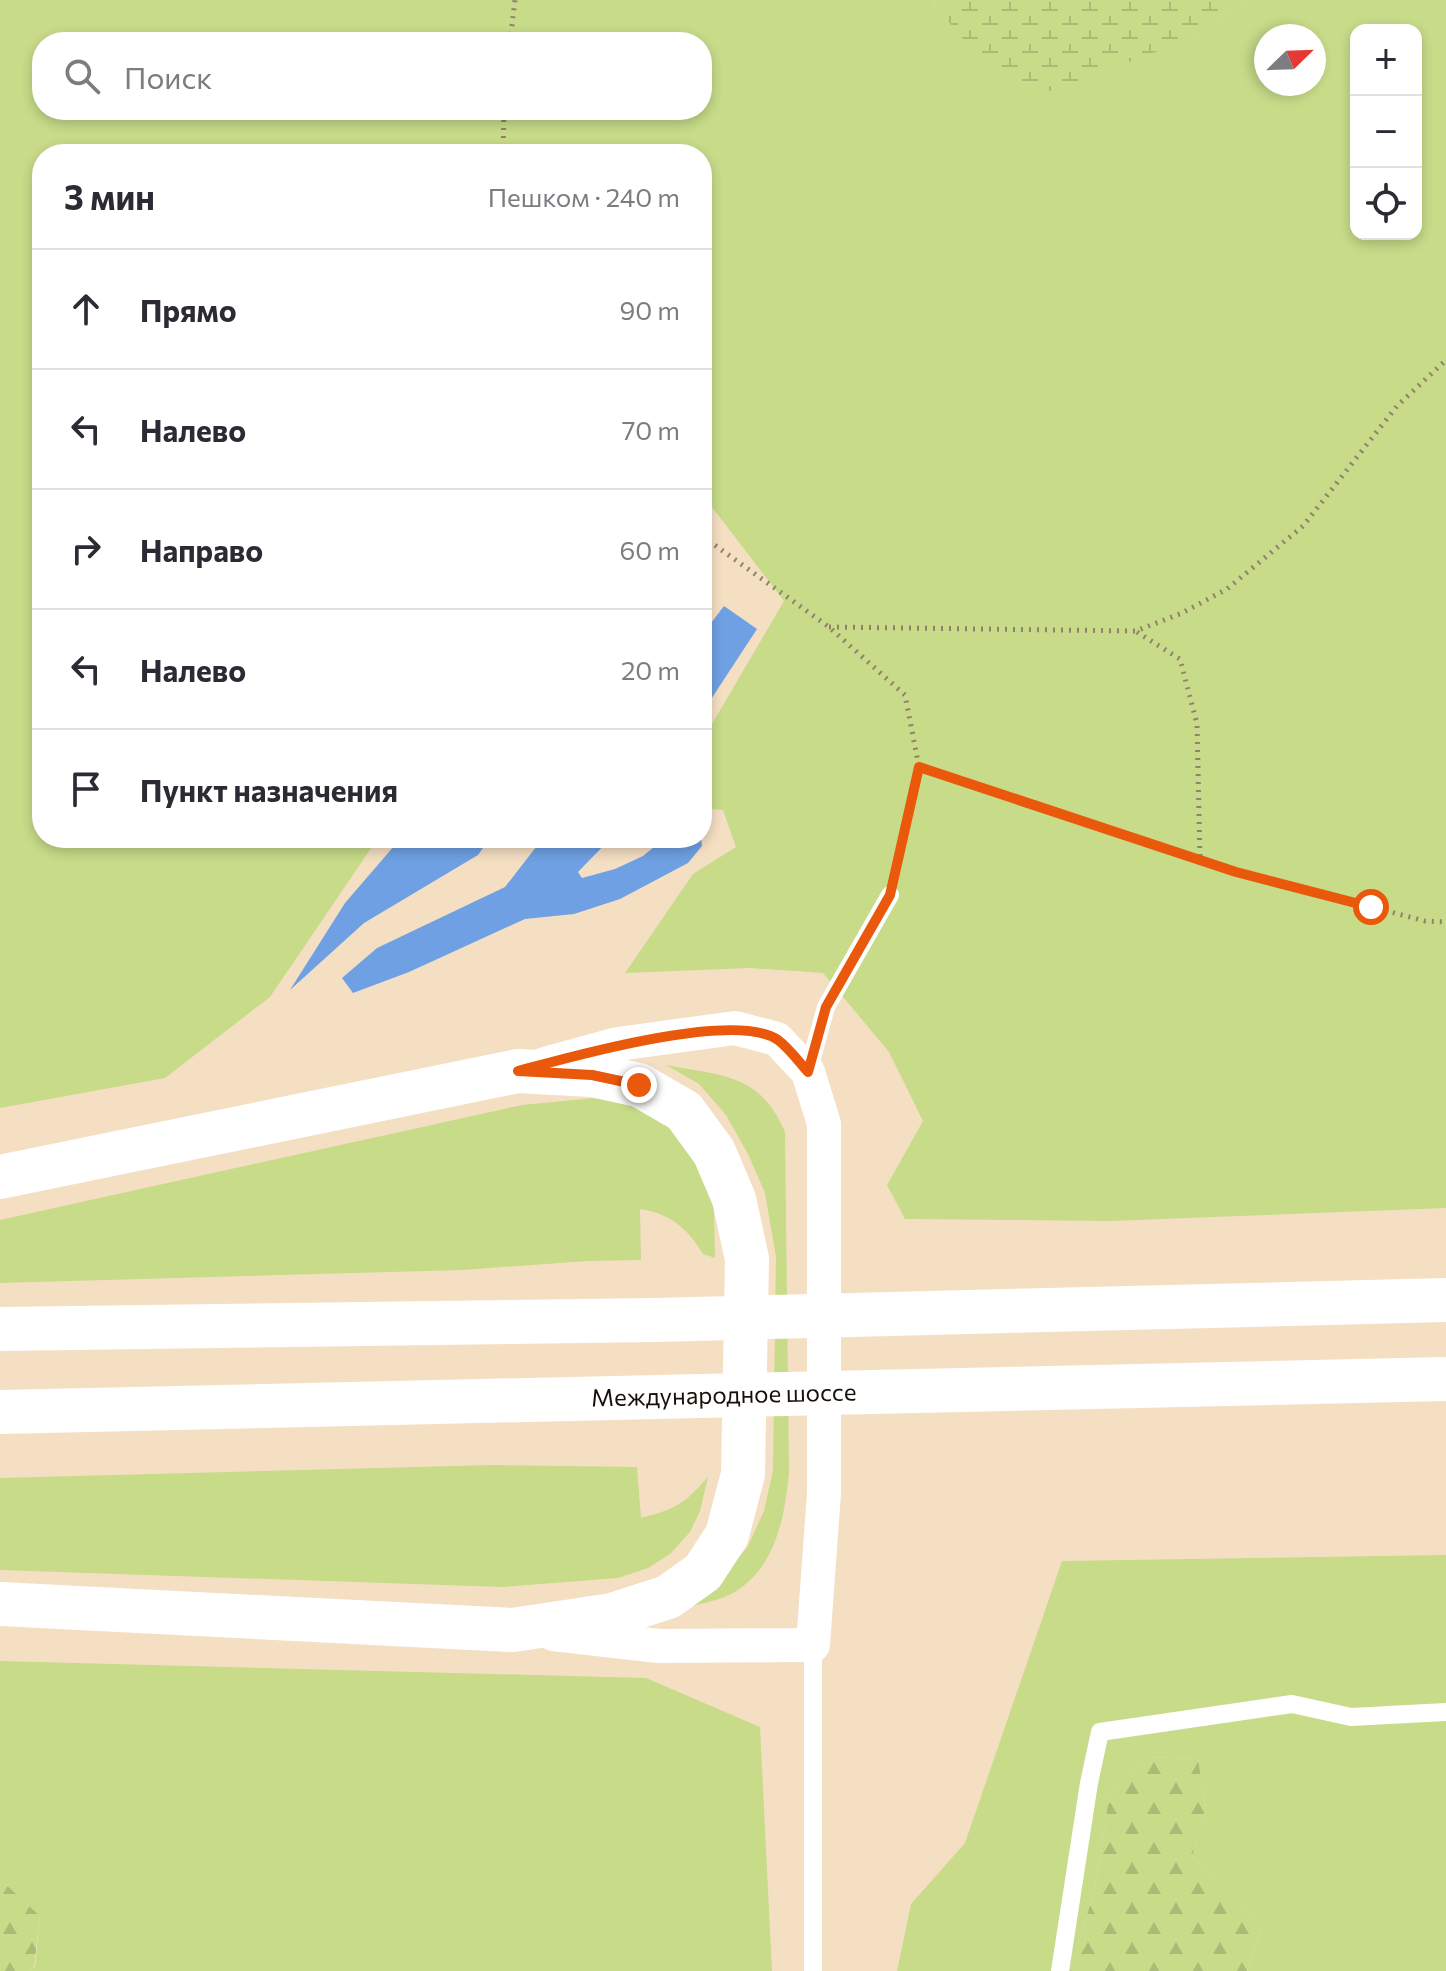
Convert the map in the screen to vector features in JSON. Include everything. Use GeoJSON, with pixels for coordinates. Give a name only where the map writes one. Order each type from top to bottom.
{"type":"FeatureCollection","features":[{"type":"Feature","properties":{"kind":"main road"},"geometry":{"type":"LineString","coordinates":[[0,1177],[518,1071],[592,1075],[639,1085],[684,1111],[714,1152],[734,1199],[747,1259],[743,1474],[727,1535],[703,1572],[668,1597],[612,1615],[513,1630],[0,1604]]}},
{"type":"Feature","properties":{"kind":"main road"},"geometry":{"type":"LineString","coordinates":[[0,1329],[654,1320],[1446,1300]]}},
{"type":"Feature","properties":{"kind":"main road","name":"Международное шоссе"},"geometry":{"type":"LineString","coordinates":[[0,1412],[1446,1379]]}},
{"type":"Feature","properties":{"kind":"street"},"geometry":{"type":"LineString","coordinates":[[513,1630],[659,1646],[813,1645],[824,1493],[824,1124],[808,1072],[777,1039],[735,1028],[618,1044],[518,1071]]}},
{"type":"Feature","properties":{"kind":"lane"},"geometry":{"type":"LineString","coordinates":[[808,1072],[826,1007],[890,895]]}},
{"type":"Feature","properties":{"kind":"lane"},"geometry":{"type":"LineString","coordinates":[[813,1645],[813,1971]]}},
{"type":"Feature","properties":{"kind":"lane"},"geometry":{"type":"LineString","coordinates":[[1060,1971],[1089,1783],[1100,1732],[1292,1704],[1351,1717],[1446,1712]]}},
{"type":"Feature","properties":{"kind":"path"},"geometry":{"type":"LineString","coordinates":[[511,32],[515,0]]}},
{"type":"Feature","properties":{"kind":"path"},"geometry":{"type":"LineString","coordinates":[[503,144],[504,120]]}},
{"type":"Feature","properties":{"kind":"path"},"geometry":{"type":"LineString","coordinates":[[829,627],[1136,631],[1182,613],[1227,589],[1303,526],[1397,406],[1446,360]]}},
{"type":"Feature","properties":{"kind":"path"},"geometry":{"type":"LineString","coordinates":[[712,543],[829,627],[905,695],[919,767],[890,895]]}},
{"type":"Feature","properties":{"kind":"path"},"geometry":{"type":"LineString","coordinates":[[1136,631],[1180,659],[1197,724],[1200,860]]}},
{"type":"Feature","properties":{"kind":"path"},"geometry":{"type":"LineString","coordinates":[[919,767],[1236,872],[1425,921],[1446,922]]}},
{"type":"Feature","properties":{"kind":"green space"},"geometry":{"type":"Polygon","coordinates":[[[0,0],[933,0],[936,7],[1193,38],[1248,0],[1446,0],[1446,1208],[1111,1221],[905,1219],[887,1185],[923,1121],[889,1052],[823,973],[750,968],[625,973],[693,874],[736,847],[723,810],[712,809],[712,724],[784,601],[712,507],[712,144],[32,144],[32,848],[371,848],[270,997],[165,1078],[0,1108],[0,0]]]}},
{"type":"Feature","properties":{"kind":"green space"},"geometry":{"type":"Polygon","coordinates":[[[933,0],[1248,0],[1193,38],[1050,91],[1002,85],[933,0]]]}},
{"type":"Feature","properties":{"kind":"green space"},"geometry":{"type":"Polygon","coordinates":[[[666,1065],[737,1080],[764,1098],[785,1132],[789,1472],[784,1507],[775,1541],[758,1572],[731,1594],[694,1606],[747,1548],[764,1511],[773,1470],[776,1257],[765,1193],[726,1115],[699,1084],[666,1065]]]}},
{"type":"Feature","properties":{"kind":"green space"},"geometry":{"type":"Polygon","coordinates":[[[595,1098],[649,1110],[676,1126],[703,1169],[714,1208],[715,1258],[703,1254],[677,1224],[661,1214],[640,1209],[641,1260],[462,1270],[0,1283],[0,1220],[522,1105],[595,1098]]]}},
{"type":"Feature","properties":{"kind":"green space"},"geometry":{"type":"Polygon","coordinates":[[[492,1465],[637,1467],[641,1518],[679,1504],[708,1477],[700,1511],[690,1532],[670,1554],[648,1568],[618,1578],[502,1587],[0,1570],[0,1478],[492,1465]]]}},
{"type":"Feature","properties":{"kind":"green space"},"geometry":{"type":"Polygon","coordinates":[[[1446,1555],[1446,1971],[1247,1971],[1261,1930],[1231,1890],[1192,1857],[1206,1808],[1198,1759],[1146,1757],[1110,1792],[1094,1892],[1070,1971],[897,1971],[911,1904],[965,1843],[1062,1561],[1446,1555]]]}},
{"type":"Feature","properties":{"kind":"green space"},"geometry":{"type":"Polygon","coordinates":[[[0,1661],[646,1678],[760,1727],[772,1971],[27,1971],[35,1967],[40,1916],[0,1879],[0,1661]]]}},
{"type":"Feature","properties":{"kind":"green space"},"geometry":{"type":"Polygon","coordinates":[[[1146,1757],[1198,1759],[1206,1808],[1192,1857],[1231,1890],[1261,1930],[1247,1971],[1070,1971],[1094,1892],[1110,1792],[1146,1757]]]}},
{"type":"Feature","properties":{"kind":"green space"},"geometry":{"type":"Polygon","coordinates":[[[0,1879],[40,1916],[34,1967],[27,1971],[0,1971],[0,1879]]]}},
{"type":"Feature","properties":{"kind":"water"},"geometry":{"type":"Polygon","coordinates":[[[724,606],[757,629],[712,698],[712,622],[724,606]]]}},
{"type":"Feature","properties":{"kind":"water"},"geometry":{"type":"Polygon","coordinates":[[[392,848],[483,848],[478,855],[364,923],[290,990],[345,903],[392,848]]]}},
{"type":"Feature","properties":{"kind":"water"},"geometry":{"type":"Polygon","coordinates":[[[535,848],[601,848],[578,872],[582,878],[615,869],[653,848],[700,848],[688,863],[620,899],[574,914],[525,919],[409,972],[353,993],[342,978],[377,948],[505,887],[535,848]]]}},
{"type":"Feature","properties":{"kind":"route"},"geometry":{"type":"LineString","coordinates":[[639,1085],[592,1075],[518,1071],[618,1044],[735,1028],[777,1039],[808,1072],[826,1007],[890,895],[919,767],[1236,872],[1371,907]]}}]}
